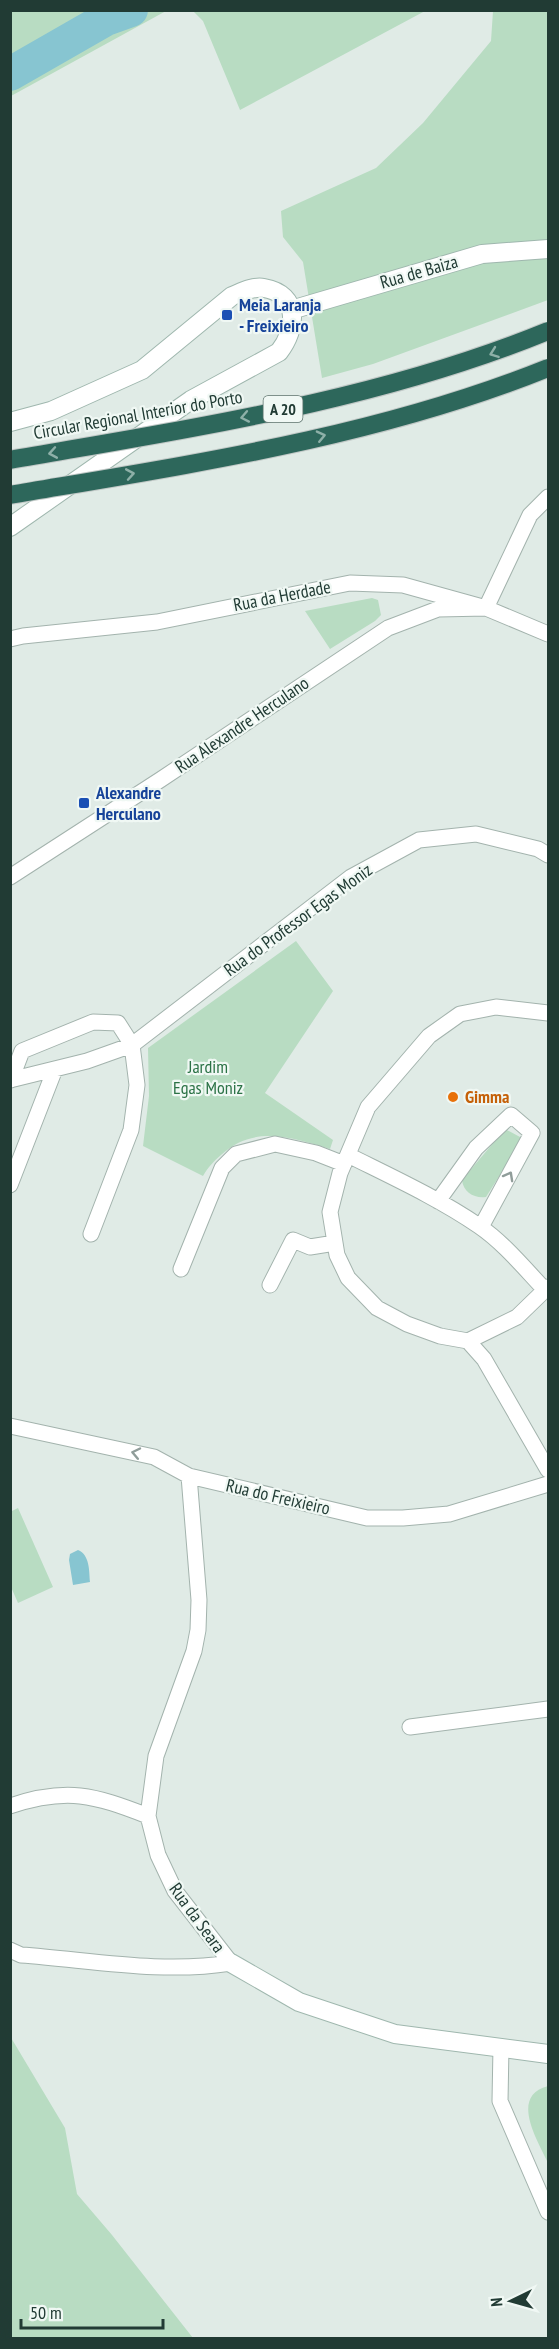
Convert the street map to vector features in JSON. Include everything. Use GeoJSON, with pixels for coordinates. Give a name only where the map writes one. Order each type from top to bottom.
{"type":"FeatureCollection","features":[{"type":"Feature","properties":{"kind":"highway","name":"Circular Regional Interior do Porto"},"geometry":{"type":"LineString","coordinates":[[10,460],[346,397],[458,365],[549,331]]}},
{"type":"Feature","properties":{"kind":"highway","name":"A 20"},"geometry":{"type":"LineString","coordinates":[[10,495],[227,457],[398,419],[500,388],[549,368]]}},
{"type":"Feature","properties":{"kind":"street","name":"Rua de Baiza"},"geometry":{"type":"LineString","coordinates":[[291,310],[482,254],[549,249]]}},
{"type":"Feature","properties":{"kind":"street"},"geometry":{"type":"LineString","coordinates":[[10,422],[51,411],[142,370],[219,306],[240,293],[262,288],[276,292],[291,310],[293,326],[289,339],[279,352],[191,400],[10,527]]}},
{"type":"Feature","properties":{"kind":"street"},"geometry":{"type":"LineString","coordinates":[[486,608],[530,515],[549,497]]}},
{"type":"Feature","properties":{"kind":"street","name":"Rua da Herdade"},"geometry":{"type":"LineString","coordinates":[[10,639],[157,622],[350,583],[403,585],[486,608],[549,634]]}},
{"type":"Feature","properties":{"kind":"street","name":"Rua Alexandre Herculano"},"geometry":{"type":"LineString","coordinates":[[10,877],[388,628],[438,609],[486,608]]}},
{"type":"Feature","properties":{"kind":"street","name":"Rua do Professor Egas Moniz"},"geometry":{"type":"LineString","coordinates":[[11,1080],[87,1061],[132,1045],[351,877],[419,840],[476,834],[538,849],[549,855]]}},
{"type":"Feature","properties":{"kind":"street"},"geometry":{"type":"LineString","coordinates":[[181,1269],[222,1168],[236,1154],[275,1144],[346,1159],[407,1184],[480,1227],[547,1289],[517,1317],[468,1341],[440,1336],[407,1324],[377,1308],[348,1278],[338,1256],[330,1212],[346,1159],[368,1107],[429,1036],[460,1014],[496,1007],[549,1013]]}},
{"type":"Feature","properties":{"kind":"street","name":"Rua do Professor Egas Moniz"},"geometry":{"type":"LineString","coordinates":[[11,1080],[22,1051],[93,1022],[118,1023],[132,1045]]}},
{"type":"Feature","properties":{"kind":"street"},"geometry":{"type":"LineString","coordinates":[[91,1234],[131,1130],[137,1085],[132,1045]]}},
{"type":"Feature","properties":{"kind":"street"},"geometry":{"type":"LineString","coordinates":[[10,1185],[56,1069]]}},
{"type":"Feature","properties":{"kind":"street"},"geometry":{"type":"LineString","coordinates":[[438,1202],[476,1148],[512,1115],[532,1133],[480,1227]]}},
{"type":"Feature","properties":{"kind":"street"},"geometry":{"type":"LineString","coordinates":[[270,1285],[293,1240],[310,1247],[335,1243]]}},
{"type":"Feature","properties":{"kind":"street"},"geometry":{"type":"LineString","coordinates":[[468,1341],[484,1359],[549,1470]]}},
{"type":"Feature","properties":{"kind":"street","name":"Rua do Freixieiro"},"geometry":{"type":"LineString","coordinates":[[10,1426],[154,1457],[189,1476],[367,1518],[449,1514],[549,1484]]}},
{"type":"Feature","properties":{"kind":"street","name":"Rua da Seara"},"geometry":{"type":"LineString","coordinates":[[189,1476],[199,1600],[198,1630],[194,1651],[156,1756],[148,1816],[158,1855],[175,1891],[231,1963],[299,2002],[395,2034],[549,2054]]}},
{"type":"Feature","properties":{"kind":"street"},"geometry":{"type":"LineString","coordinates":[[410,1727],[549,1709]]}},
{"type":"Feature","properties":{"kind":"street"},"geometry":{"type":"LineString","coordinates":[[10,1806],[54,1794],[82,1795],[107,1800],[148,1816]]}},
{"type":"Feature","properties":{"kind":"street"},"geometry":{"type":"LineString","coordinates":[[10,1950],[21,1955],[159,1968],[201,1968],[231,1963]]}},
{"type":"Feature","properties":{"kind":"street"},"geometry":{"type":"LineString","coordinates":[[501,2047],[500,2101],[549,2212]]}},
{"type":"Feature","properties":{"kind":"green space"},"geometry":{"type":"Polygon","coordinates":[[[11,10],[166,10],[166,11],[11,96],[11,10]]]}},
{"type":"Feature","properties":{"kind":"green space"},"geometry":{"type":"Polygon","coordinates":[[[193,11],[425,11],[240,110],[203,21],[193,11]]]}},
{"type":"Feature","properties":{"kind":"green space"},"geometry":{"type":"Polygon","coordinates":[[[493,11],[548,11],[548,300],[373,364],[322,378],[303,262],[283,237],[281,211],[376,168],[423,123],[491,41],[493,11]]]}},
{"type":"Feature","properties":{"kind":"green space"},"geometry":{"type":"Polygon","coordinates":[[[372,598],[378,600],[381,615],[330,649],[305,611],[372,598]]]}},
{"type":"Feature","properties":{"kind":"green space","name":"Jardim Egas Moniz"},"geometry":{"type":"Polygon","coordinates":[[[296,941],[333,991],[265,1093],[333,1140],[330,1149],[274,1136],[247,1139],[221,1155],[203,1176],[143,1146],[149,1096],[148,1048],[296,941]]]}},
{"type":"Feature","properties":{"kind":"green space"},"geometry":{"type":"Polygon","coordinates":[[[505,1129],[520,1137],[520,1143],[486,1197],[474,1196],[467,1191],[462,1180],[505,1129]]]}},
{"type":"Feature","properties":{"kind":"green space"},"geometry":{"type":"Polygon","coordinates":[[[18,1508],[53,1587],[18,1603],[11,1587],[10,1512],[18,1508]]]}},
{"type":"Feature","properties":{"kind":"green space"},"geometry":{"type":"Polygon","coordinates":[[[10,2036],[65,2128],[77,2194],[193,2338],[11,2338],[10,2036]]]}},
{"type":"Feature","properties":{"kind":"green space"},"geometry":{"type":"Polygon","coordinates":[[[548,2086],[548,2163],[533,2132],[528,2109],[530,2099],[536,2091],[548,2086]]]}},
{"type":"Feature","properties":{"kind":"water"},"geometry":{"type":"Polygon","coordinates":[[[78,1550],[87,1559],[90,1582],[73,1585],[69,1560],[70,1554],[78,1550]]]}},
{"type":"Feature","properties":{"kind":"waterway"},"geometry":{"type":"LineString","coordinates":[[10,74],[106,19],[131,10]]}},
{"type":"Feature","properties":{"kind":"place","name":"Meia Laranja - Freixieiro"},"geometry":{"type":"Point","coordinates":[227,315]}},
{"type":"Feature","properties":{"kind":"place","name":"Alexandre Herculano"},"geometry":{"type":"Point","coordinates":[84,803]}},
{"type":"Feature","properties":{"kind":"place","name":"Gimma"},"geometry":{"type":"Point","coordinates":[453,1097]}}]}
